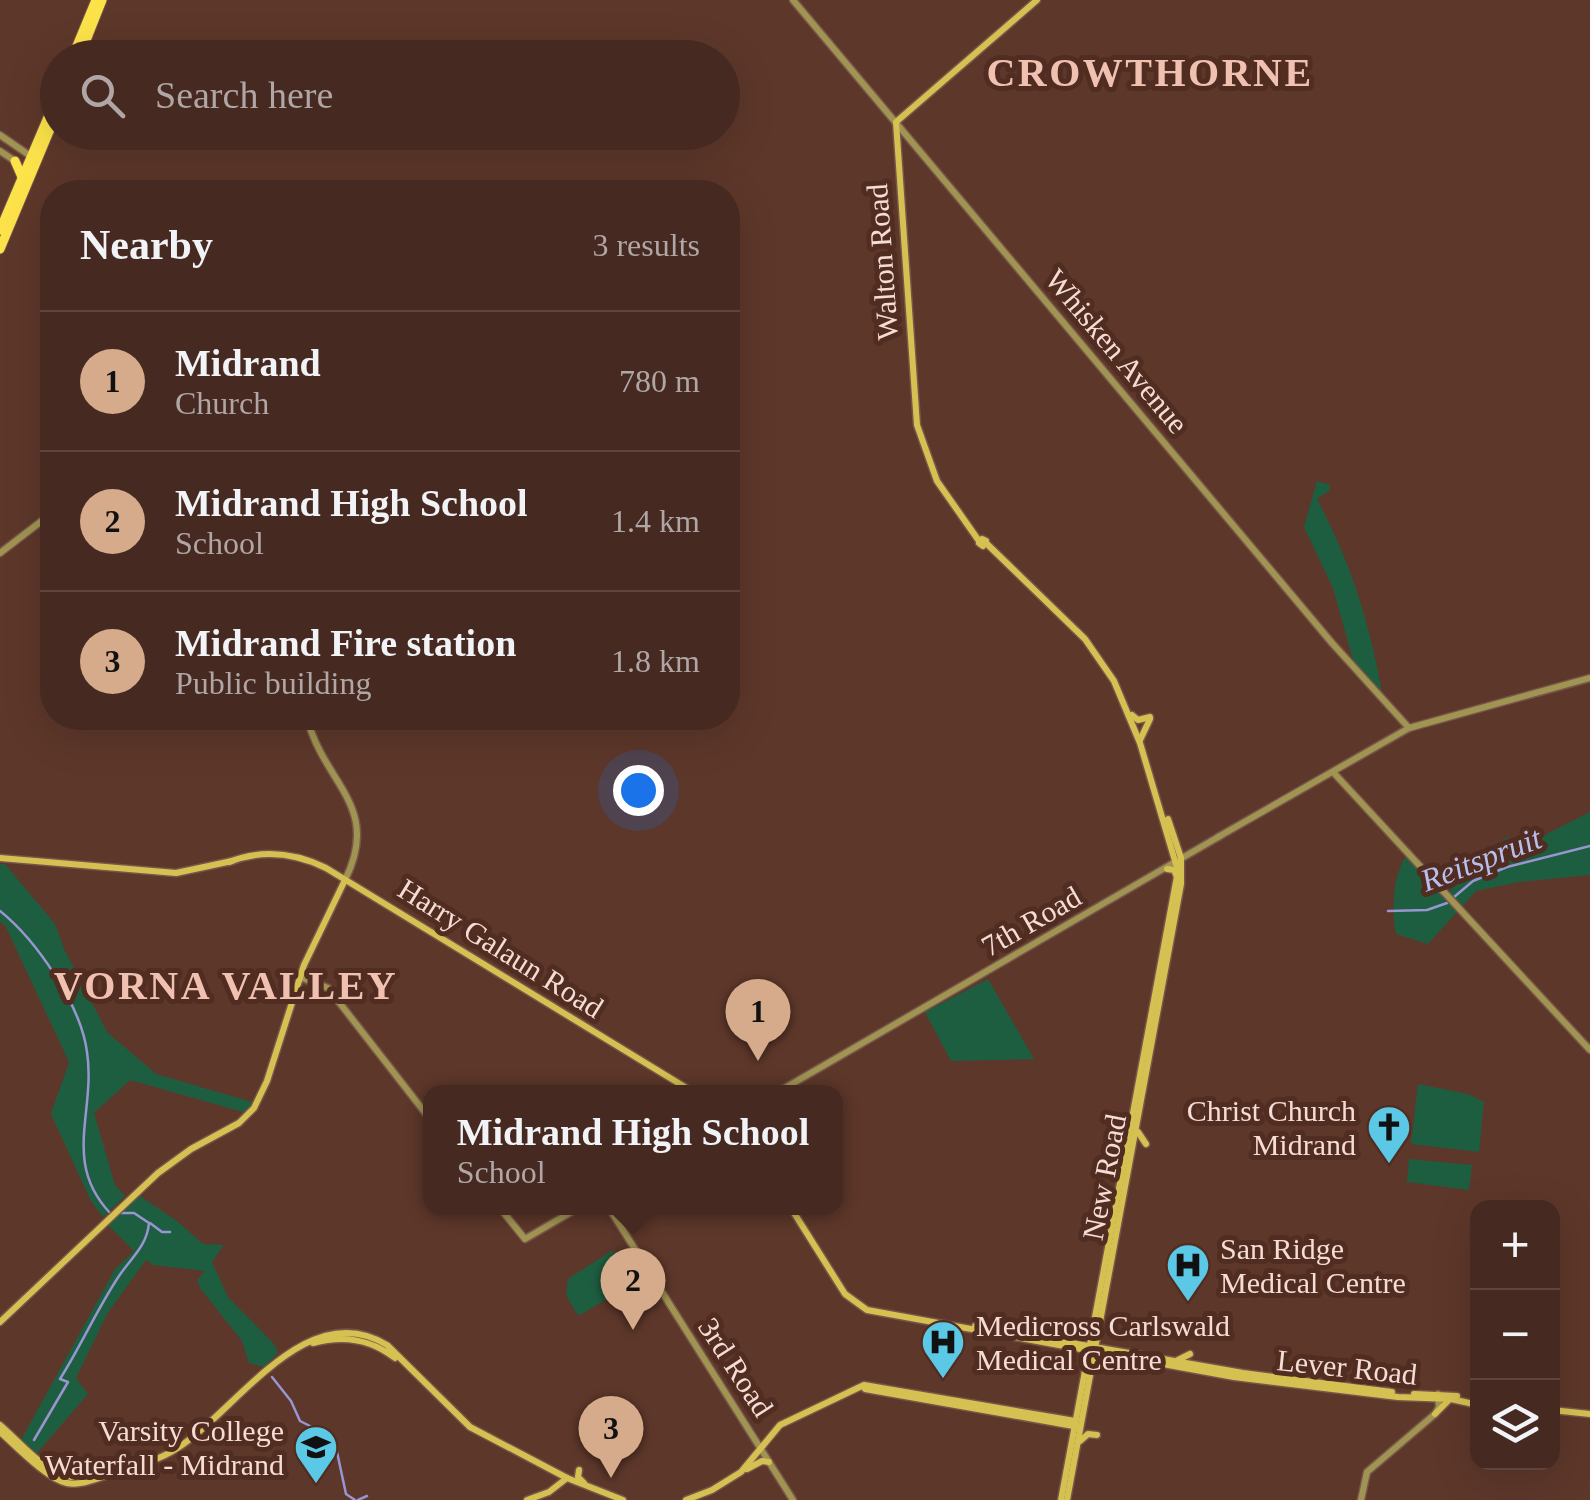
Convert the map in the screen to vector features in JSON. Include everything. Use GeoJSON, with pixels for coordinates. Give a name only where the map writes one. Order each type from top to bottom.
{"type":"FeatureCollection","features":[{"type":"Feature","properties":{"kind":"main road"},"geometry":{"type":"LineString","coordinates":[[86,40],[100,30],[99,0]]}},
{"type":"Feature","properties":{"kind":"main road"},"geometry":{"type":"LineString","coordinates":[[83,40],[99,0]]}},
{"type":"Feature","properties":{"kind":"main road"},"geometry":{"type":"LineString","coordinates":[[896,122],[1037,0]]}},
{"type":"Feature","properties":{"kind":"main road","name":"Walton Road"},"geometry":{"type":"LineString","coordinates":[[896,122],[914,400],[922,436],[938,477],[982,542],[1098,656],[1128,710],[1145,759]]}},
{"type":"Feature","properties":{"kind":"main road"},"geometry":{"type":"LineString","coordinates":[[0,248],[40,135]]}},
{"type":"Feature","properties":{"kind":"main road"},"geometry":{"type":"LineString","coordinates":[[21,150],[36,144]]}},
{"type":"Feature","properties":{"kind":"main road"},"geometry":{"type":"LineString","coordinates":[[0,230],[40,147]]}},
{"type":"Feature","properties":{"kind":"main road"},"geometry":{"type":"LineString","coordinates":[[15,161],[30,167]]}},
{"type":"Feature","properties":{"kind":"main road"},"geometry":{"type":"LineString","coordinates":[[0,240],[13,219]]}},
{"type":"Feature","properties":{"kind":"main road","name":"Walton Road"},"geometry":{"type":"LineString","coordinates":[[1117,686],[1179,861]]}},
{"type":"Feature","properties":{"kind":"main road"},"geometry":{"type":"LineString","coordinates":[[1128,710],[1136,719],[1150,718],[1140,743]]}},
{"type":"Feature","properties":{"kind":"main road","name":"Harry Galaun Road"},"geometry":{"type":"LineString","coordinates":[[0,858],[176,873],[258,854],[307,860],[682,1085]]}},
{"type":"Feature","properties":{"kind":"main road","name":"New Road"},"geometry":{"type":"LineString","coordinates":[[1064,1500],[1076,1452],[1123,1164],[1179,861]]}},
{"type":"Feature","properties":{"kind":"main road","name":"New Road"},"geometry":{"type":"LineString","coordinates":[[1096,1328],[1118,1244],[1116,1233],[1131,1158],[1127,1142],[1137,1126],[1181,884],[1179,861]]}},
{"type":"Feature","properties":{"kind":"main road"},"geometry":{"type":"LineString","coordinates":[[1167,870],[1174,871],[1177,878]]}},
{"type":"Feature","properties":{"kind":"main road"},"geometry":{"type":"LineString","coordinates":[[0,1322],[171,1162],[250,1113],[268,1082],[300,977],[345,880]]}},
{"type":"Feature","properties":{"kind":"main road"},"geometry":{"type":"LineString","coordinates":[[1160,968],[1172,932]]}},
{"type":"Feature","properties":{"kind":"main road"},"geometry":{"type":"LineString","coordinates":[[1119,1189],[1130,1147],[1127,1142],[1141,1104]]}},
{"type":"Feature","properties":{"kind":"main road"},"geometry":{"type":"LineString","coordinates":[[1131,1158],[1146,1146],[1137,1126]]}},
{"type":"Feature","properties":{"kind":"main road"},"geometry":{"type":"LineString","coordinates":[[795,1215],[846,1294],[855,1304],[871,1311],[1074,1345],[1086,1340],[1096,1328]]}},
{"type":"Feature","properties":{"kind":"main road"},"geometry":{"type":"LineString","coordinates":[[1108,1251],[1118,1244]]}},
{"type":"Feature","properties":{"kind":"main road"},"geometry":{"type":"LineString","coordinates":[[945,1324],[996,1328],[1015,1324],[1027,1334]]}},
{"type":"Feature","properties":{"kind":"main road"},"geometry":{"type":"LineString","coordinates":[[996,1328],[1092,1349]]}},
{"type":"Feature","properties":{"kind":"main road"},"geometry":{"type":"LineString","coordinates":[[1074,1345],[1089,1365],[1110,1352],[1096,1328]]}},
{"type":"Feature","properties":{"kind":"main road"},"geometry":{"type":"LineString","coordinates":[[0,1429],[54,1477],[66,1483],[81,1483],[153,1464],[185,1442],[284,1358],[316,1342],[355,1337],[390,1353],[462,1424],[558,1474],[623,1500]]}},
{"type":"Feature","properties":{"kind":"main road","name":"Lever Road"},"geometry":{"type":"LineString","coordinates":[[1092,1349],[1287,1379],[1470,1401]]}},
{"type":"Feature","properties":{"kind":"main road","name":"Lever Road"},"geometry":{"type":"LineString","coordinates":[[1110,1352],[1234,1377],[1470,1401]]}},
{"type":"Feature","properties":{"kind":"main road"},"geometry":{"type":"LineString","coordinates":[[1171,1361],[1190,1354]]}},
{"type":"Feature","properties":{"kind":"main road"},"geometry":{"type":"LineString","coordinates":[[1287,1379],[1298,1371]]}},
{"type":"Feature","properties":{"kind":"main road"},"geometry":{"type":"LineString","coordinates":[[741,1472],[780,1425],[840,1395],[866,1388],[1078,1423]]}},
{"type":"Feature","properties":{"kind":"main road"},"geometry":{"type":"LineString","coordinates":[[1435,1414],[1451,1399]]}},
{"type":"Feature","properties":{"kind":"main road"},"geometry":{"type":"LineString","coordinates":[[1560,1412],[1590,1415]]}},
{"type":"Feature","properties":{"kind":"main road"},"geometry":{"type":"LineString","coordinates":[[1061,1422],[1072,1438]]}},
{"type":"Feature","properties":{"kind":"main road","name":"New Road"},"geometry":{"type":"LineString","coordinates":[[1064,1500],[1072,1438],[1078,1423]]}},
{"type":"Feature","properties":{"kind":"main road"},"geometry":{"type":"LineString","coordinates":[[0,1429],[47,1466],[71,1479],[122,1466],[185,1442]]}},
{"type":"Feature","properties":{"kind":"main road"},"geometry":{"type":"LineString","coordinates":[[1076,1452],[1084,1436],[1097,1436]]}},
{"type":"Feature","properties":{"kind":"main road"},"geometry":{"type":"LineString","coordinates":[[686,1500],[762,1461],[770,1462]]}},
{"type":"Feature","properties":{"kind":"main road"},"geometry":{"type":"LineString","coordinates":[[579,1470],[580,1480],[589,1487]]}},
{"type":"Feature","properties":{"kind":"main road"},"geometry":{"type":"LineString","coordinates":[[558,1474],[558,1486]]}},
{"type":"Feature","properties":{"kind":"main road"},"geometry":{"type":"LineString","coordinates":[[531,1500],[568,1478]]}},
{"type":"Feature","properties":{"kind":"main road"},"geometry":{"type":"LineString","coordinates":[[531,1500],[552,1494],[568,1478]]}},
{"type":"Feature","properties":{"kind":"street","name":"Whisken Avenue"},"geometry":{"type":"LineString","coordinates":[[793,0],[1332,643],[1409,728]]}},
{"type":"Feature","properties":{"kind":"street"},"geometry":{"type":"LineString","coordinates":[[0,136],[21,150],[30,167]]}},
{"type":"Feature","properties":{"kind":"street"},"geometry":{"type":"LineString","coordinates":[[0,150],[15,161]]}},
{"type":"Feature","properties":{"kind":"street"},"geometry":{"type":"LineString","coordinates":[[0,553],[40,522]]}},
{"type":"Feature","properties":{"kind":"street","name":"7th Road"},"geometry":{"type":"LineString","coordinates":[[790,1085],[1409,728],[1589,679]]}},
{"type":"Feature","properties":{"kind":"street"},"geometry":{"type":"LineString","coordinates":[[312,730],[321,758],[356,807],[358,842],[345,880]]}},
{"type":"Feature","properties":{"kind":"street"},"geometry":{"type":"LineString","coordinates":[[1334,770],[1590,1050]]}},
{"type":"Feature","properties":{"kind":"street","name":"7th Road"},"geometry":{"type":"LineString","coordinates":[[1136,886],[1179,861]]}},
{"type":"Feature","properties":{"kind":"street"},"geometry":{"type":"LineString","coordinates":[[300,977],[328,988],[423,1110]]}},
{"type":"Feature","properties":{"kind":"street"},"geometry":{"type":"LineString","coordinates":[[505,1215],[524,1239],[566,1215]]}},
{"type":"Feature","properties":{"kind":"street","name":"3rd Road"},"geometry":{"type":"LineString","coordinates":[[613,1215],[793,1500]]}},
{"type":"Feature","properties":{"kind":"street"},"geometry":{"type":"LineString","coordinates":[[1361,1500],[1366,1474],[1435,1414],[1438,1396]]}},
{"type":"Feature","properties":{"kind":"green space"},"geometry":{"type":"Polygon","coordinates":[[[1317,481],[1330,485],[1329,491],[1317,499],[1357,593],[1382,692],[1353,660],[1333,588],[1304,527],[1317,481]]]}},
{"type":"Feature","properties":{"kind":"green space","name":"Reitspruit"},"geometry":{"type":"Polygon","coordinates":[[[1590,812],[1590,875],[1476,891],[1428,944],[1396,934],[1394,894],[1406,856],[1445,895],[1507,837],[1516,846],[1523,846],[1590,812]]]}},
{"type":"Feature","properties":{"kind":"green space"},"geometry":{"type":"Polygon","coordinates":[[[0,864],[5,864],[55,924],[107,1032],[156,1074],[252,1102],[249,1111],[243,1112],[130,1080],[94,1113],[115,1185],[125,1196],[103,1217],[91,1201],[51,1114],[69,1062],[5,925],[0,922],[0,864]]]}},
{"type":"Feature","properties":{"kind":"green space"},"geometry":{"type":"Polygon","coordinates":[[[988,979],[1034,1059],[951,1061],[925,1012],[988,979]]]}},
{"type":"Feature","properties":{"kind":"green space"},"geometry":{"type":"Polygon","coordinates":[[[1418,1084],[1468,1094],[1484,1102],[1479,1152],[1411,1144],[1418,1084]]]}},
{"type":"Feature","properties":{"kind":"green space"},"geometry":{"type":"Polygon","coordinates":[[[1409,1159],[1472,1165],[1469,1190],[1407,1182],[1409,1159]]]}},
{"type":"Feature","properties":{"kind":"green space"},"geometry":{"type":"Polygon","coordinates":[[[140,1196],[203,1244],[224,1245],[212,1262],[228,1297],[274,1344],[278,1353],[264,1367],[249,1363],[242,1341],[200,1288],[197,1280],[205,1271],[153,1265],[146,1260],[107,1314],[76,1378],[88,1394],[37,1453],[21,1440],[115,1269],[134,1251],[107,1224],[140,1196]]]}},
{"type":"Feature","properties":{"kind":"green space"},"geometry":{"type":"Polygon","coordinates":[[[611,1251],[626,1254],[634,1267],[632,1284],[577,1314],[566,1295],[568,1279],[611,1251]]]}},
{"type":"Feature","properties":{"kind":"waterway","name":"Reitspruit"},"geometry":{"type":"LineString","coordinates":[[1388,911],[1427,910],[1447,903],[1473,881],[1507,867],[1590,846]]}},
{"type":"Feature","properties":{"kind":"waterway"},"geometry":{"type":"LineString","coordinates":[[0,911],[42,956],[76,1014],[89,1074],[84,1136],[87,1175],[110,1213]]}},
{"type":"Feature","properties":{"kind":"waterway"},"geometry":{"type":"LineString","coordinates":[[34,1440],[68,1382],[60,1379],[145,1238],[149,1223],[134,1213],[120,1213]]}},
{"type":"Feature","properties":{"kind":"waterway"},"geometry":{"type":"LineString","coordinates":[[150,1223],[162,1232],[170,1232]]}},
{"type":"Feature","properties":{"kind":"waterway"},"geometry":{"type":"LineString","coordinates":[[272,1377],[291,1401],[300,1421],[316,1429]]}},
{"type":"Feature","properties":{"kind":"waterway"},"geometry":{"type":"LineString","coordinates":[[322,1433],[337,1452],[346,1494],[355,1500]]}},
{"type":"Feature","properties":{"kind":"waterway"},"geometry":{"type":"LineString","coordinates":[[358,1500],[367,1496]]}},
{"type":"Feature","properties":{"kind":"place","name":"Midrand"},"geometry":{"type":"Point","coordinates":[758,1061]}},
{"type":"Feature","properties":{"kind":"place","name":"Christ Church Midrand"},"geometry":{"type":"Point","coordinates":[1389,1165]}},
{"type":"Feature","properties":{"kind":"place","name":"San Ridge Medical Centre"},"geometry":{"type":"Point","coordinates":[1188,1303]}},
{"type":"Feature","properties":{"kind":"place","name":"Midrand High School"},"geometry":{"type":"Point","coordinates":[633,1330]}},
{"type":"Feature","properties":{"kind":"place","name":"Medicross Carlswald Medical Centre"},"geometry":{"type":"Point","coordinates":[943,1380]}},
{"type":"Feature","properties":{"kind":"place","name":"Midrand Fire station"},"geometry":{"type":"Point","coordinates":[611,1478]}},
{"type":"Feature","properties":{"kind":"place","name":"Varsity College Waterfall - Midrand"},"geometry":{"type":"Point","coordinates":[316,1485]}},
{"type":"Feature","properties":{"kind":"district","name":"CROWTHORNE"},"geometry":{"type":"Point","coordinates":[1150,72]}},
{"type":"Feature","properties":{"kind":"district","name":"VORNA VALLEY"},"geometry":{"type":"Point","coordinates":[226,985]}}]}
